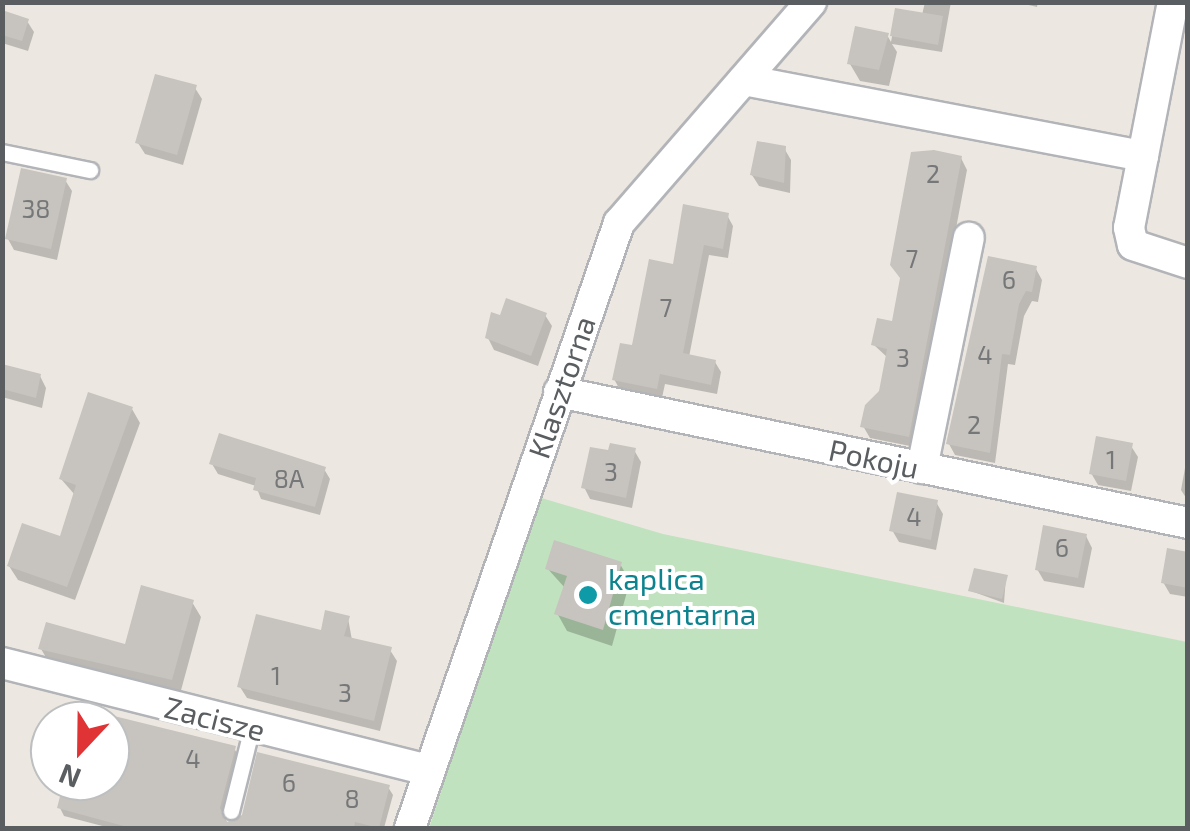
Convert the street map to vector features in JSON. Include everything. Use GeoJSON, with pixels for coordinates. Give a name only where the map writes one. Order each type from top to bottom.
{"type":"FeatureCollection","features":[{"type":"Feature","properties":{"kind":"street","name":"Klasztorna"},"geometry":{"type":"LineString","coordinates":[[410,828],[438,764],[618,223],[810,2]]}},
{"type":"Feature","properties":{"kind":"street"},"geometry":{"type":"LineString","coordinates":[[1174,2],[1129,228],[1132,245],[1148,256],[1188,264]]}},
{"type":"Feature","properties":{"kind":"street"},"geometry":{"type":"LineString","coordinates":[[744,80],[1143,156]]}},
{"type":"Feature","properties":{"kind":"street"},"geometry":{"type":"LineString","coordinates":[[922,468],[970,238]]}},
{"type":"Feature","properties":{"kind":"street","name":"Pokoju"},"geometry":{"type":"LineString","coordinates":[[560,392],[1188,524]]}},
{"type":"Feature","properties":{"kind":"street","name":"Zacisze"},"geometry":{"type":"LineString","coordinates":[[2,662],[252,727],[438,764]]}},
{"type":"Feature","properties":{"kind":"lane"},"geometry":{"type":"LineString","coordinates":[[2,152],[90,170]]}},
{"type":"Feature","properties":{"kind":"lane"},"geometry":{"type":"LineString","coordinates":[[231,811],[252,727]]}},
{"type":"Feature","properties":{"kind":"green space"},"geometry":{"type":"Polygon","coordinates":[[[538,497],[663,534],[1187,642],[1187,828],[429,828],[538,497]]]}},
{"type":"Feature","properties":{"kind":"building"},"geometry":{"type":"Polygon","coordinates":[[[895,8],[943,16],[938,45],[890,36],[895,8]]]}},
{"type":"Feature","properties":{"kind":"building"},"geometry":{"type":"Polygon","coordinates":[[[2,10],[29,19],[22,41],[2,35],[2,10]]]}},
{"type":"Feature","properties":{"kind":"building"},"geometry":{"type":"Polygon","coordinates":[[[855,26],[889,33],[879,70],[847,64],[855,26]]]}},
{"type":"Feature","properties":{"kind":"building"},"geometry":{"type":"Polygon","coordinates":[[[155,74],[197,85],[177,155],[135,143],[155,74]]]}},
{"type":"Feature","properties":{"kind":"building"},"geometry":{"type":"Polygon","coordinates":[[[757,141],[786,146],[784,183],[750,175],[757,141]]]}},
{"type":"Feature","properties":{"kind":"building"},"geometry":{"type":"Polygon","coordinates":[[[934,150],[962,156],[909,437],[860,427],[865,405],[879,391],[887,349],[871,345],[877,318],[892,321],[900,278],[890,265],[911,152],[934,150]]]}},
{"type":"Feature","properties":{"kind":"building"},"geometry":{"type":"Polygon","coordinates":[[[21,168],[67,178],[51,249],[5,239],[21,168]]]}},
{"type":"Feature","properties":{"kind":"building"},"geometry":{"type":"Polygon","coordinates":[[[683,204],[729,213],[723,249],[704,245],[683,353],[716,360],[711,385],[660,374],[657,389],[612,380],[620,343],[632,345],[649,259],[673,264],[683,204]]]}},
{"type":"Feature","properties":{"kind":"building"},"geometry":{"type":"Polygon","coordinates":[[[988,256],[1037,266],[1032,292],[1026,291],[1019,304],[1010,355],[1002,354],[990,453],[946,444],[988,256]]]}},
{"type":"Feature","properties":{"kind":"building"},"geometry":{"type":"Polygon","coordinates":[[[506,298],[547,313],[531,356],[485,338],[491,312],[500,315],[506,298]]]}},
{"type":"Feature","properties":{"kind":"building"},"geometry":{"type":"Polygon","coordinates":[[[2,364],[41,374],[36,398],[2,389],[2,364]]]}},
{"type":"Feature","properties":{"kind":"building"},"geometry":{"type":"Polygon","coordinates":[[[88,392],[133,407],[67,587],[7,566],[22,523],[60,536],[76,485],[59,479],[88,392]]]}},
{"type":"Feature","properties":{"kind":"building"},"geometry":{"type":"Polygon","coordinates":[[[219,433],[326,467],[315,507],[253,490],[256,478],[209,464],[219,433]]]}},
{"type":"Feature","properties":{"kind":"building"},"geometry":{"type":"Polygon","coordinates":[[[1096,436],[1133,443],[1126,481],[1089,474],[1096,436]]]}},
{"type":"Feature","properties":{"kind":"building"},"geometry":{"type":"Polygon","coordinates":[[[610,443],[636,448],[626,498],[581,488],[590,447],[608,450],[610,443]]]}},
{"type":"Feature","properties":{"kind":"building"},"geometry":{"type":"Polygon","coordinates":[[[897,492],[938,500],[931,540],[889,531],[897,492]]]}},
{"type":"Feature","properties":{"kind":"building"},"geometry":{"type":"Polygon","coordinates":[[[1043,525],[1087,534],[1078,578],[1035,570],[1043,525]]]}},
{"type":"Feature","properties":{"kind":"building","name":"kaplica cmentarna"},"geometry":{"type":"Polygon","coordinates":[[[554,540],[622,562],[603,630],[554,614],[567,576],[545,569],[554,540]]]}},
{"type":"Feature","properties":{"kind":"building"},"geometry":{"type":"Polygon","coordinates":[[[1167,548],[1188,552],[1188,588],[1161,583],[1167,548]]]}},
{"type":"Feature","properties":{"kind":"building"},"geometry":{"type":"Polygon","coordinates":[[[974,568],[1008,575],[1002,599],[968,591],[974,568]]]}},
{"type":"Feature","properties":{"kind":"building"},"geometry":{"type":"Polygon","coordinates":[[[141,585],[194,600],[172,680],[38,649],[46,622],[125,644],[141,585]]]}},
{"type":"Feature","properties":{"kind":"building"},"geometry":{"type":"Polygon","coordinates":[[[325,610],[350,616],[344,636],[392,647],[374,721],[237,687],[256,614],[321,630],[325,610]]]}},
{"type":"Feature","properties":{"kind":"building"},"geometry":{"type":"Polygon","coordinates":[[[130,720],[236,746],[220,808],[227,822],[242,815],[257,752],[390,785],[379,828],[355,822],[354,828],[131,828],[57,808],[59,801],[130,801],[130,720]]]}},
{"type":"Feature","properties":{"kind":"place","name":"kaplica cmentarna"},"geometry":{"type":"Point","coordinates":[588,595]}}]}
